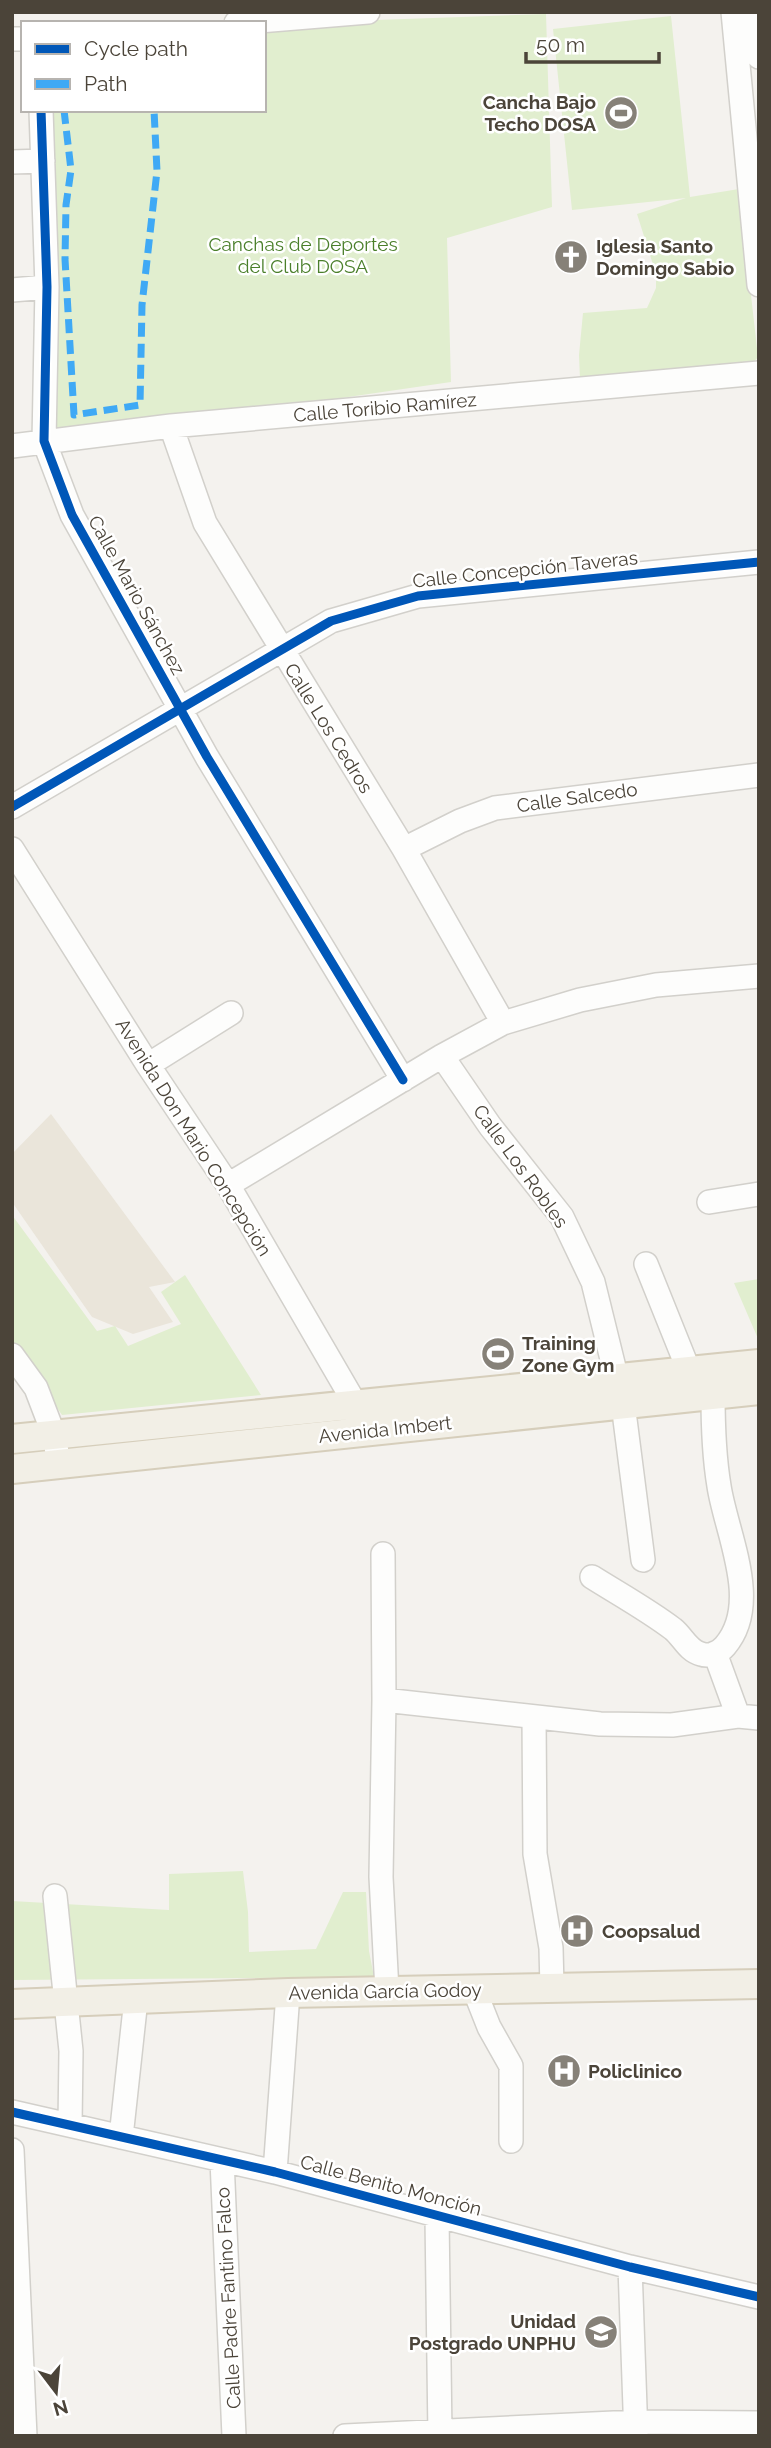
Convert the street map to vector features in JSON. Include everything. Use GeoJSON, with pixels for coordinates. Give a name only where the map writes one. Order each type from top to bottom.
{"type":"FeatureCollection","features":[{"type":"Feature","properties":{"kind":"main road","name":"Avenida Imbert"},"geometry":{"type":"LineString","coordinates":[[12,1469],[360,1432],[620,1391],[689,1371],[759,1364]]}},
{"type":"Feature","properties":{"kind":"main road","name":"Avenida Imbert"},"geometry":{"type":"LineString","coordinates":[[12,1439],[355,1405],[620,1391],[713,1395],[759,1390]]}},
{"type":"Feature","properties":{"kind":"main road","name":"Avenida García Godoy"},"geometry":{"type":"LineString","coordinates":[[12,2004],[288,1993],[759,1984]]}},
{"type":"Feature","properties":{"kind":"street"},"geometry":{"type":"LineString","coordinates":[[260,21],[368,12]]}},
{"type":"Feature","properties":{"kind":"street"},"geometry":{"type":"LineString","coordinates":[[733,12],[753,162],[759,285]]}},
{"type":"Feature","properties":{"kind":"street"},"geometry":{"type":"LineString","coordinates":[[752,12],[759,57]]}},
{"type":"Feature","properties":{"kind":"street","name":"Calle Mario Sánchez"},"geometry":{"type":"LineString","coordinates":[[41,112],[47,288],[44,440],[72,515],[180,709],[403,1080]]}},
{"type":"Feature","properties":{"kind":"street"},"geometry":{"type":"LineString","coordinates":[[12,162],[43,161]]}},
{"type":"Feature","properties":{"kind":"street"},"geometry":{"type":"LineString","coordinates":[[12,289],[47,288]]}},
{"type":"Feature","properties":{"kind":"street","name":"Calle Toribio Ramírez"},"geometry":{"type":"LineString","coordinates":[[12,446],[171,426],[759,373]]}},
{"type":"Feature","properties":{"kind":"street","name":"Calle Los Cedros"},"geometry":{"type":"LineString","coordinates":[[171,426],[205,523],[404,849],[503,1023]]}},
{"type":"Feature","properties":{"kind":"street","name":"Calle Concepción Taveras"},"geometry":{"type":"LineString","coordinates":[[12,807],[331,621],[418,596],[759,562]]}},
{"type":"Feature","properties":{"kind":"street","name":"Calle Salcedo"},"geometry":{"type":"LineString","coordinates":[[404,849],[460,821],[495,808],[759,775]]}},
{"type":"Feature","properties":{"kind":"street","name":"Avenida Don Mario Concepción"},"geometry":{"type":"LineString","coordinates":[[12,849],[148,1065],[228,1185],[355,1405],[360,1432]]}},
{"type":"Feature","properties":{"kind":"street"},"geometry":{"type":"LineString","coordinates":[[228,1185],[442,1056],[503,1023],[580,1000],[656,985],[759,976]]}},
{"type":"Feature","properties":{"kind":"street"},"geometry":{"type":"LineString","coordinates":[[148,1065],[231,1013]]}},
{"type":"Feature","properties":{"kind":"street","name":"Calle Los Robles"},"geometry":{"type":"LineString","coordinates":[[442,1056],[489,1126],[562,1217],[593,1282],[620,1391],[643,1560]]}},
{"type":"Feature","properties":{"kind":"street"},"geometry":{"type":"LineString","coordinates":[[709,1202],[759,1194]]}},
{"type":"Feature","properties":{"kind":"street"},"geometry":{"type":"LineString","coordinates":[[646,1264],[689,1371]]}},
{"type":"Feature","properties":{"kind":"street"},"geometry":{"type":"LineString","coordinates":[[12,1355],[36,1388],[54,1435],[60,1464]]}},
{"type":"Feature","properties":{"kind":"street"},"geometry":{"type":"LineString","coordinates":[[592,1577],[675,1630],[700,1654],[715,1653],[727,1644],[734,1631],[741,1590],[739,1569],[719,1489],[713,1395]]}},
{"type":"Feature","properties":{"kind":"street"},"geometry":{"type":"LineString","coordinates":[[383,1554],[381,1877],[387,1991]]}},
{"type":"Feature","properties":{"kind":"street"},"geometry":{"type":"LineString","coordinates":[[384,1700],[600,1724],[672,1725],[749,1717],[715,1653]]}},
{"type":"Feature","properties":{"kind":"street"},"geometry":{"type":"LineString","coordinates":[[534,1717],[535,1854],[551,1948],[552,1988]]}},
{"type":"Feature","properties":{"kind":"street"},"geometry":{"type":"LineString","coordinates":[[55,1896],[69,2020],[70,2125]]}},
{"type":"Feature","properties":{"kind":"street"},"geometry":{"type":"LineString","coordinates":[[474,1989],[489,2027],[511,2066],[511,2141]]}},
{"type":"Feature","properties":{"kind":"street"},"geometry":{"type":"LineString","coordinates":[[275,2172],[288,1993]]}},
{"type":"Feature","properties":{"kind":"street"},"geometry":{"type":"LineString","coordinates":[[121,2137],[136,1999]]}},
{"type":"Feature","properties":{"kind":"street","name":"Calle Benito Monción"},"geometry":{"type":"LineString","coordinates":[[12,2112],[275,2172],[630,2267],[759,2297]]}},
{"type":"Feature","properties":{"kind":"street"},"geometry":{"type":"LineString","coordinates":[[12,2150],[25,2436]]}},
{"type":"Feature","properties":{"kind":"street","name":"Calle Padre Fantino Falco"},"geometry":{"type":"LineString","coordinates":[[222,2160],[234,2436]]}},
{"type":"Feature","properties":{"kind":"street"},"geometry":{"type":"LineString","coordinates":[[437,2217],[440,2434]]}},
{"type":"Feature","properties":{"kind":"street"},"geometry":{"type":"LineString","coordinates":[[630,2267],[635,2429]]}},
{"type":"Feature","properties":{"kind":"street"},"geometry":{"type":"LineString","coordinates":[[345,2436],[635,2429],[759,2423]]}},
{"type":"Feature","properties":{"kind":"shaded area"},"geometry":{"type":"Polygon","coordinates":[[[51,1114],[175,1282],[149,1287],[173,1322],[133,1334],[92,1317],[12,1202],[12,1154],[51,1114]]]}},
{"type":"Feature","properties":{"kind":"green space","name":"Canchas de Deportes del Club DOSA"},"geometry":{"type":"Polygon","coordinates":[[[546,14],[552,207],[447,238],[451,382],[55,440],[43,112],[266,112],[266,24],[546,14]]]}},
{"type":"Feature","properties":{"kind":"green space"},"geometry":{"type":"Polygon","coordinates":[[[671,16],[690,197],[739,189],[758,357],[752,364],[580,379],[583,313],[647,308],[656,288],[656,274],[637,214],[686,198],[572,210],[553,29],[671,16]]]}},
{"type":"Feature","properties":{"kind":"green space"},"geometry":{"type":"Polygon","coordinates":[[[12,1215],[97,1331],[115,1326],[128,1346],[181,1324],[161,1292],[185,1275],[261,1395],[62,1415],[12,1343],[12,1215]]]}},
{"type":"Feature","properties":{"kind":"green space"},"geometry":{"type":"Polygon","coordinates":[[[759,1279],[759,1341],[734,1283],[759,1279]]]}},
{"type":"Feature","properties":{"kind":"green space"},"geometry":{"type":"Polygon","coordinates":[[[243,1871],[249,1952],[316,1949],[343,1892],[366,1892],[369,1951],[374,1977],[12,1980],[12,1901],[169,1910],[169,1874],[243,1871]]]}},
{"type":"Feature","properties":{"kind":"marked path"},"geometry":{"type":"LineString","coordinates":[[64,112],[71,170],[66,205],[65,259],[74,415],[140,405],[142,305],[157,171],[154,112]]}},
{"type":"Feature","properties":{"kind":"cycle path"},"geometry":{"type":"LineString","coordinates":[[41,112],[47,287],[44,441],[72,515],[207,757],[403,1080]]}},
{"type":"Feature","properties":{"kind":"cycle path"},"geometry":{"type":"LineString","coordinates":[[12,807],[331,621],[418,596],[759,562]]}},
{"type":"Feature","properties":{"kind":"cycle path"},"geometry":{"type":"LineString","coordinates":[[12,2112],[275,2172],[630,2267],[759,2297]]}},
{"type":"Feature","properties":{"kind":"place","name":"Cancha Bajo Techo DOSA"},"geometry":{"type":"Point","coordinates":[621,113]}},
{"type":"Feature","properties":{"kind":"place","name":"Iglesia Santo Domingo Sabio"},"geometry":{"type":"Point","coordinates":[571,257]}},
{"type":"Feature","properties":{"kind":"place","name":"Training Zone Gym"},"geometry":{"type":"Point","coordinates":[498,1354]}},
{"type":"Feature","properties":{"kind":"place","name":"Coopsalud"},"geometry":{"type":"Point","coordinates":[577,1931]}},
{"type":"Feature","properties":{"kind":"place","name":"Policlinico"},"geometry":{"type":"Point","coordinates":[564,2071]}},
{"type":"Feature","properties":{"kind":"place","name":"Unidad Postgrado UNPHU"},"geometry":{"type":"Point","coordinates":[601,2332]}}]}
